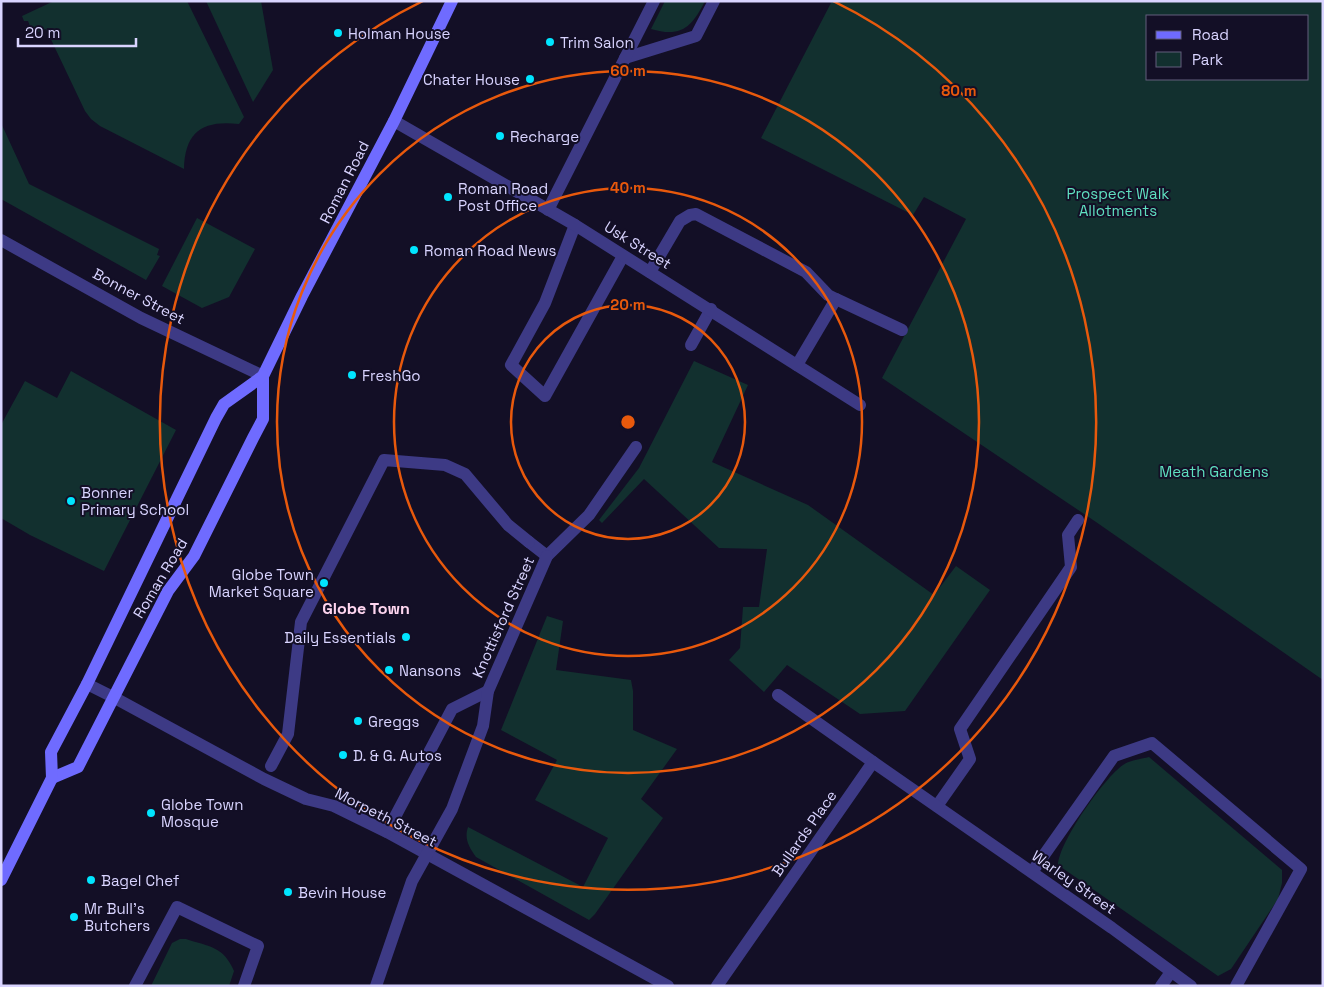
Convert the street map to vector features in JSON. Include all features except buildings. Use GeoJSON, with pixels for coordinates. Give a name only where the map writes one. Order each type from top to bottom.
{"type":"FeatureCollection","features":[{"type":"Feature","properties":{"kind":"main road","name":"Roman Road"},"geometry":{"type":"LineString","coordinates":[[52,778],[78,767],[168,591],[194,556],[263,419],[264,376],[302,296],[394,121],[452,1]]}},
{"type":"Feature","properties":{"kind":"main road","name":"Roman Road"},"geometry":{"type":"LineString","coordinates":[[1,880],[52,778],[51,752],[87,684],[216,418],[224,404],[264,376]]}},
{"type":"Feature","properties":{"kind":"street"},"geometry":{"type":"LineString","coordinates":[[548,210],[654,1]]}},
{"type":"Feature","properties":{"kind":"street"},"geometry":{"type":"LineString","coordinates":[[625,58],[696,36],[714,1]]}},
{"type":"Feature","properties":{"kind":"street","name":"Usk Street"},"geometry":{"type":"LineString","coordinates":[[394,121],[575,225],[860,404]]}},
{"type":"Feature","properties":{"kind":"street"},"geometry":{"type":"LineString","coordinates":[[650,272],[680,221],[696,214],[806,272],[828,295],[902,330]]}},
{"type":"Feature","properties":{"kind":"street"},"geometry":{"type":"LineString","coordinates":[[575,225],[545,303],[511,364],[545,396],[623,256]]}},
{"type":"Feature","properties":{"kind":"street","name":"Bonner Street"},"geometry":{"type":"LineString","coordinates":[[1,240],[142,318],[264,376]]}},
{"type":"Feature","properties":{"kind":"street"},"geometry":{"type":"LineString","coordinates":[[797,365],[836,299]]}},
{"type":"Feature","properties":{"kind":"street"},"geometry":{"type":"LineString","coordinates":[[691,345],[710,309]]}},
{"type":"Feature","properties":{"kind":"street"},"geometry":{"type":"LineString","coordinates":[[264,778],[288,734],[301,622],[384,460],[445,465],[465,474],[505,521],[547,556],[589,515],[636,447]]}},
{"type":"Feature","properties":{"kind":"street"},"geometry":{"type":"LineString","coordinates":[[778,695],[936,806],[970,758],[960,729],[1071,566],[1068,535],[1078,520]]}},
{"type":"Feature","properties":{"kind":"street","name":"Knottisford Street"},"geometry":{"type":"LineString","coordinates":[[376,986],[412,880],[452,809],[483,726],[488,691],[547,556]]}},
{"type":"Feature","properties":{"kind":"street","name":"Morpeth Street"},"geometry":{"type":"LineString","coordinates":[[87,684],[306,799],[334,806],[387,832],[668,986]]}},
{"type":"Feature","properties":{"kind":"street","name":"Knottisford Street"},"geometry":{"type":"LineString","coordinates":[[387,832],[452,709],[488,691]]}},
{"type":"Feature","properties":{"kind":"street"},"geometry":{"type":"LineString","coordinates":[[1032,872],[1114,756],[1152,743],[1301,869],[1236,986]]}},
{"type":"Feature","properties":{"kind":"street","name":"Bullards Place"},"geometry":{"type":"LineString","coordinates":[[717,986],[873,762]]}},
{"type":"Feature","properties":{"kind":"street","name":"Warley Street"},"geometry":{"type":"LineString","coordinates":[[936,806],[1191,986]]}},
{"type":"Feature","properties":{"kind":"street"},"geometry":{"type":"LineString","coordinates":[[134,986],[177,907],[258,946],[244,986]]}},
{"type":"Feature","properties":{"kind":"street"},"geometry":{"type":"LineString","coordinates":[[1161,986],[1171,972]]}},
{"type":"Feature","properties":{"kind":"green space"},"geometry":{"type":"Polygon","coordinates":[[[54,1],[187,1],[244,117],[239,124],[215,124],[206,126],[198,131],[188,145],[184,169],[100,126],[85,111],[46,29],[33,34],[28,21],[24,21],[22,16],[54,1]]]}},
{"type":"Feature","properties":{"kind":"green space"},"geometry":{"type":"Polygon","coordinates":[[[206,1],[261,1],[273,70],[253,102],[206,1]]]}},
{"type":"Feature","properties":{"kind":"green space"},"geometry":{"type":"Polygon","coordinates":[[[665,1],[705,1],[695,18],[684,28],[670,32],[651,29],[665,1]]]}},
{"type":"Feature","properties":{"kind":"green space"},"geometry":{"type":"Polygon","coordinates":[[[832,1],[1323,1],[1323,680],[1096,522],[882,378],[966,219],[924,197],[913,215],[761,138],[832,1]]]}},
{"type":"Feature","properties":{"kind":"green space"},"geometry":{"type":"Polygon","coordinates":[[[1,123],[29,184],[159,249],[157,255],[160,256],[146,280],[1,199],[1,123]]]}},
{"type":"Feature","properties":{"kind":"green space"},"geometry":{"type":"Polygon","coordinates":[[[197,218],[255,249],[229,297],[202,308],[162,286],[197,218]]]}},
{"type":"Feature","properties":{"kind":"green space"},"geometry":{"type":"Polygon","coordinates":[[[694,361],[748,385],[712,462],[808,505],[934,595],[956,566],[990,590],[905,711],[860,714],[787,665],[764,692],[729,660],[740,648],[743,607],[759,607],[767,549],[719,548],[644,479],[602,523],[599,520],[639,468],[694,361]]]}},
{"type":"Feature","properties":{"kind":"green space"},"geometry":{"type":"Polygon","coordinates":[[[71,371],[176,430],[104,571],[30,535],[1,518],[1,425],[25,381],[57,398],[71,371]]]}},
{"type":"Feature","properties":{"kind":"green space"},"geometry":{"type":"Polygon","coordinates":[[[547,616],[563,621],[556,670],[631,680],[633,691],[633,730],[677,749],[641,799],[663,818],[589,920],[476,857],[467,839],[468,827],[583,887],[608,838],[535,800],[557,760],[501,730],[547,616]]]}},
{"type":"Feature","properties":{"kind":"green space"},"geometry":{"type":"Polygon","coordinates":[[[1149,757],[1282,870],[1282,883],[1278,899],[1231,969],[1218,976],[1058,865],[1066,841],[1094,796],[1123,765],[1149,757]]]}},
{"type":"Feature","properties":{"kind":"green space"},"geometry":{"type":"Polygon","coordinates":[[[180,939],[209,946],[220,952],[230,963],[234,971],[229,986],[151,986],[172,943],[180,939]]]}},
{"type":"Feature","properties":{"kind":"place","name":"Holman House"},"geometry":{"type":"Point","coordinates":[338,33]}},
{"type":"Feature","properties":{"kind":"place","name":"Trim Salon"},"geometry":{"type":"Point","coordinates":[550,42]}},
{"type":"Feature","properties":{"kind":"place","name":"Chater House"},"geometry":{"type":"Point","coordinates":[530,79]}},
{"type":"Feature","properties":{"kind":"place","name":"Recharge"},"geometry":{"type":"Point","coordinates":[500,136]}},
{"type":"Feature","properties":{"kind":"place","name":"Roman Road Post Office"},"geometry":{"type":"Point","coordinates":[448,197]}},
{"type":"Feature","properties":{"kind":"place","name":"Roman Road News"},"geometry":{"type":"Point","coordinates":[414,250]}},
{"type":"Feature","properties":{"kind":"place","name":"FreshGo"},"geometry":{"type":"Point","coordinates":[352,375]}},
{"type":"Feature","properties":{"kind":"place","name":"Bonner Primary School"},"geometry":{"type":"Point","coordinates":[71,501]}},
{"type":"Feature","properties":{"kind":"place","name":"Globe Town Market Square"},"geometry":{"type":"Point","coordinates":[324,583]}},
{"type":"Feature","properties":{"kind":"place","name":"Daily Essentials"},"geometry":{"type":"Point","coordinates":[406,637]}},
{"type":"Feature","properties":{"kind":"place","name":"Nansons"},"geometry":{"type":"Point","coordinates":[389,670]}},
{"type":"Feature","properties":{"kind":"place","name":"Greggs"},"geometry":{"type":"Point","coordinates":[358,721]}},
{"type":"Feature","properties":{"kind":"place","name":"D. & G. Autos"},"geometry":{"type":"Point","coordinates":[343,755]}},
{"type":"Feature","properties":{"kind":"place","name":"Globe Town Mosque"},"geometry":{"type":"Point","coordinates":[151,813]}},
{"type":"Feature","properties":{"kind":"place","name":"Bagel Chef"},"geometry":{"type":"Point","coordinates":[91,880]}},
{"type":"Feature","properties":{"kind":"place","name":"Bevin House"},"geometry":{"type":"Point","coordinates":[288,892]}},
{"type":"Feature","properties":{"kind":"place","name":"Mr Bull's Butchers"},"geometry":{"type":"Point","coordinates":[74,917]}},
{"type":"Feature","properties":{"kind":"district","name":"Globe Town"},"geometry":{"type":"Point","coordinates":[366,608]}},
{"type":"Feature","properties":{"kind":"park label","name":"Prospect Walk Allotments"},"geometry":{"type":"Point","coordinates":[1118,202]}},
{"type":"Feature","properties":{"kind":"park label","name":"Meath Gardens"},"geometry":{"type":"Point","coordinates":[1214,471]}}]}
